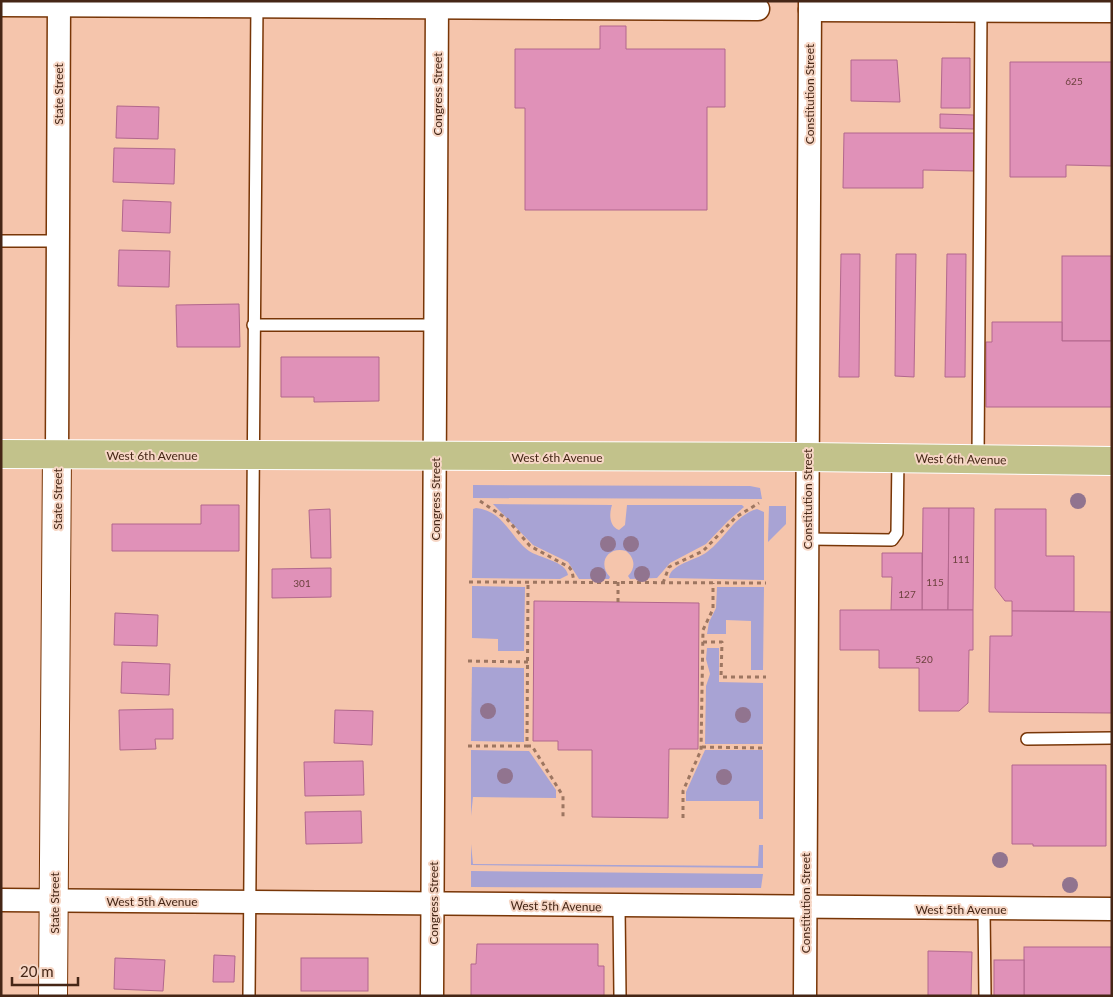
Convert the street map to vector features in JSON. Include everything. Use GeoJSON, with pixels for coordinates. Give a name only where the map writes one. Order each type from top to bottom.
{"type":"FeatureCollection","features":[{"type":"Feature","properties":{"kind":"main road","name":"West 6th Avenue"},"geometry":{"type":"LineString","coordinates":[[1,454],[808,457],[1112,461]]}},
{"type":"Feature","properties":{"kind":"street"},"geometry":{"type":"LineString","coordinates":[[1,5],[59,3],[437,4],[758,9]]}},
{"type":"Feature","properties":{"kind":"street","name":"State Street"},"geometry":{"type":"LineString","coordinates":[[53,996],[59,3]]}},
{"type":"Feature","properties":{"kind":"street","name":"Congress Street"},"geometry":{"type":"LineString","coordinates":[[432,996],[437,325],[437,4]]}},
{"type":"Feature","properties":{"kind":"street"},"geometry":{"type":"LineString","coordinates":[[810,5],[988,7],[1112,11]]}},
{"type":"Feature","properties":{"kind":"street","name":"Constitution Street"},"geometry":{"type":"LineString","coordinates":[[805,996],[810,5]]}},
{"type":"Feature","properties":{"kind":"street","name":"West 5th Avenue"},"geometry":{"type":"LineString","coordinates":[[1,900],[1112,910]]}},
{"type":"Feature","properties":{"kind":"lane"},"geometry":{"type":"LineString","coordinates":[[249,996],[248,902],[257,4]]}},
{"type":"Feature","properties":{"kind":"lane"},"geometry":{"type":"LineString","coordinates":[[978,459],[988,7]]}},
{"type":"Feature","properties":{"kind":"lane"},"geometry":{"type":"LineString","coordinates":[[1,240],[58,241]]}},
{"type":"Feature","properties":{"kind":"lane"},"geometry":{"type":"LineString","coordinates":[[253,326],[437,325]]}},
{"type":"Feature","properties":{"kind":"lane"},"geometry":{"type":"LineString","coordinates":[[807,540],[892,540],[897,533],[898,458]]}},
{"type":"Feature","properties":{"kind":"lane"},"geometry":{"type":"LineString","coordinates":[[1027,739],[1112,738]]}},
{"type":"Feature","properties":{"kind":"lane"},"geometry":{"type":"LineString","coordinates":[[619,907],[620,996]]}},
{"type":"Feature","properties":{"kind":"lane"},"geometry":{"type":"LineString","coordinates":[[984,909],[985,996]]}},
{"type":"Feature","properties":{"kind":"path"},"geometry":{"type":"LineString","coordinates":[[480,501],[507,520],[525,542],[536,550],[569,567],[572,571],[574,582]]}},
{"type":"Feature","properties":{"kind":"path"},"geometry":{"type":"LineString","coordinates":[[663,583],[669,567],[702,551],[736,517],[759,503]]}},
{"type":"Feature","properties":{"kind":"path"},"geometry":{"type":"LineString","coordinates":[[469,582],[766,583]]}},
{"type":"Feature","properties":{"kind":"path"},"geometry":{"type":"LineString","coordinates":[[528,582],[528,746]]}},
{"type":"Feature","properties":{"kind":"path"},"geometry":{"type":"LineString","coordinates":[[618,582],[618,602]]}},
{"type":"Feature","properties":{"kind":"path"},"geometry":{"type":"LineString","coordinates":[[683,818],[683,791],[702,747],[703,630],[714,605],[713,583]]}},
{"type":"Feature","properties":{"kind":"path"},"geometry":{"type":"LineString","coordinates":[[703,642],[722,642],[722,677],[766,677]]}},
{"type":"Feature","properties":{"kind":"path"},"geometry":{"type":"LineString","coordinates":[[468,662],[528,662]]}},
{"type":"Feature","properties":{"kind":"path"},"geometry":{"type":"LineString","coordinates":[[468,746],[532,746],[563,796],[563,817]]}},
{"type":"Feature","properties":{"kind":"path"},"geometry":{"type":"LineString","coordinates":[[702,747],[765,748]]}},
{"type":"Feature","properties":{"kind":"shaded area"},"geometry":{"type":"Polygon","coordinates":[[[473,485],[750,486],[760,488],[762,499],[473,498],[473,485]]]}},
{"type":"Feature","properties":{"kind":"shaded area"},"geometry":{"type":"Polygon","coordinates":[[[493,504],[612,505],[610,512],[612,523],[619,530],[625,525],[627,505],[742,505],[744,507],[706,544],[670,563],[657,578],[630,579],[628,576],[632,570],[633,560],[626,551],[620,550],[610,553],[606,557],[604,566],[610,577],[609,579],[579,579],[568,562],[533,545],[493,504]]]}},
{"type":"Feature","properties":{"kind":"shaded area"},"geometry":{"type":"Polygon","coordinates":[[[769,506],[786,506],[786,524],[768,542],[769,506]]]}},
{"type":"Feature","properties":{"kind":"shaded area"},"geometry":{"type":"Polygon","coordinates":[[[473,509],[486,510],[500,519],[529,551],[562,566],[568,575],[560,579],[472,578],[473,509]]]}},
{"type":"Feature","properties":{"kind":"shaded area"},"geometry":{"type":"Polygon","coordinates":[[[757,509],[764,512],[764,580],[669,578],[674,569],[703,555],[736,522],[749,512],[757,509]]]}},
{"type":"Feature","properties":{"kind":"shaded area"},"geometry":{"type":"Polygon","coordinates":[[[472,586],[525,587],[524,651],[498,651],[498,639],[472,638],[472,586]]]}},
{"type":"Feature","properties":{"kind":"shaded area"},"geometry":{"type":"Polygon","coordinates":[[[717,587],[764,587],[763,670],[751,670],[751,621],[726,620],[726,634],[707,634],[709,622],[716,608],[717,587]]]}},
{"type":"Feature","properties":{"kind":"shaded area"},"geometry":{"type":"Polygon","coordinates":[[[707,648],[719,648],[719,682],[763,683],[763,744],[705,744],[706,686],[710,674],[706,659],[707,648]]]}},
{"type":"Feature","properties":{"kind":"shaded area"},"geometry":{"type":"Polygon","coordinates":[[[472,667],[524,668],[524,742],[471,741],[472,667]]]}},
{"type":"Feature","properties":{"kind":"shaded area"},"geometry":{"type":"Polygon","coordinates":[[[471,750],[529,751],[556,790],[556,798],[473,797],[471,816],[471,750]]]}},
{"type":"Feature","properties":{"kind":"shaded area"},"geometry":{"type":"Polygon","coordinates":[[[705,750],[763,750],[763,819],[759,819],[759,801],[686,801],[686,792],[705,750]]]}},
{"type":"Feature","properties":{"kind":"shaded area"},"geometry":{"type":"Polygon","coordinates":[[[471,844],[473,864],[758,866],[759,845],[763,845],[763,868],[471,865],[471,844]]]}},
{"type":"Feature","properties":{"kind":"shaded area"},"geometry":{"type":"Polygon","coordinates":[[[471,871],[763,874],[761,888],[471,887],[471,871]]]}},
{"type":"Feature","properties":{"kind":"building"},"geometry":{"type":"Polygon","coordinates":[[[600,26],[626,26],[626,49],[725,49],[725,107],[707,107],[707,210],[525,210],[525,108],[515,108],[515,49],[600,49],[600,26]]]}},
{"type":"Feature","properties":{"kind":"building"},"geometry":{"type":"Polygon","coordinates":[[[942,58],[970,58],[970,108],[941,108],[942,58]]]}},
{"type":"Feature","properties":{"kind":"building"},"geometry":{"type":"Polygon","coordinates":[[[851,60],[897,60],[900,102],[851,101],[851,60]]]}},
{"type":"Feature","properties":{"kind":"building"},"geometry":{"type":"Polygon","coordinates":[[[1010,62],[1112,62],[1112,166],[1066,165],[1066,177],[1010,177],[1010,62]]]}},
{"type":"Feature","properties":{"kind":"building"},"geometry":{"type":"Polygon","coordinates":[[[117,106],[159,107],[158,139],[116,138],[117,106]]]}},
{"type":"Feature","properties":{"kind":"building"},"geometry":{"type":"Polygon","coordinates":[[[940,114],[974,115],[974,129],[940,128],[940,114]]]}},
{"type":"Feature","properties":{"kind":"building"},"geometry":{"type":"Polygon","coordinates":[[[844,133],[975,133],[975,171],[923,170],[923,188],[843,188],[844,133]]]}},
{"type":"Feature","properties":{"kind":"building"},"geometry":{"type":"Polygon","coordinates":[[[114,148],[175,149],[174,184],[113,182],[114,148]]]}},
{"type":"Feature","properties":{"kind":"building"},"geometry":{"type":"Polygon","coordinates":[[[123,200],[171,202],[170,233],[122,231],[123,200]]]}},
{"type":"Feature","properties":{"kind":"building"},"geometry":{"type":"Polygon","coordinates":[[[119,250],[170,251],[169,287],[118,286],[119,250]]]}},
{"type":"Feature","properties":{"kind":"building"},"geometry":{"type":"Polygon","coordinates":[[[841,254],[860,254],[859,377],[839,377],[841,254]]]}},
{"type":"Feature","properties":{"kind":"building"},"geometry":{"type":"Polygon","coordinates":[[[896,254],[916,254],[914,377],[895,376],[896,254]]]}},
{"type":"Feature","properties":{"kind":"building"},"geometry":{"type":"Polygon","coordinates":[[[947,254],[966,254],[965,377],[945,377],[947,254]]]}},
{"type":"Feature","properties":{"kind":"building"},"geometry":{"type":"Polygon","coordinates":[[[1062,256],[1112,256],[1112,341],[1062,341],[1062,256]]]}},
{"type":"Feature","properties":{"kind":"building"},"geometry":{"type":"Polygon","coordinates":[[[239,304],[240,347],[177,347],[176,305],[239,304]]]}},
{"type":"Feature","properties":{"kind":"building"},"geometry":{"type":"Polygon","coordinates":[[[992,322],[1062,322],[1062,341],[1112,341],[1112,407],[986,407],[986,342],[992,342],[992,322]]]}},
{"type":"Feature","properties":{"kind":"building"},"geometry":{"type":"Polygon","coordinates":[[[281,357],[379,357],[379,401],[314,402],[314,397],[281,397],[281,357]]]}},
{"type":"Feature","properties":{"kind":"building"},"geometry":{"type":"Polygon","coordinates":[[[201,505],[239,505],[239,551],[112,551],[112,524],[201,524],[201,505]]]}},
{"type":"Feature","properties":{"kind":"building"},"geometry":{"type":"Polygon","coordinates":[[[923,508],[949,508],[948,610],[922,610],[923,508]]]}},
{"type":"Feature","properties":{"kind":"building"},"geometry":{"type":"Polygon","coordinates":[[[949,508],[974,508],[973,610],[948,610],[949,508]]]}},
{"type":"Feature","properties":{"kind":"building"},"geometry":{"type":"Polygon","coordinates":[[[330,509],[331,558],[311,558],[309,510],[330,509]]]}},
{"type":"Feature","properties":{"kind":"building"},"geometry":{"type":"Polygon","coordinates":[[[995,509],[1046,509],[1046,556],[1074,556],[1074,611],[1012,611],[1012,601],[1005,601],[995,588],[995,509]]]}},
{"type":"Feature","properties":{"kind":"building"},"geometry":{"type":"Polygon","coordinates":[[[882,553],[922,553],[922,610],[891,610],[892,577],[882,577],[882,553]]]}},
{"type":"Feature","properties":{"kind":"building"},"geometry":{"type":"Polygon","coordinates":[[[331,568],[331,597],[272,598],[272,569],[331,568]]]}},
{"type":"Feature","properties":{"kind":"building"},"geometry":{"type":"Polygon","coordinates":[[[534,601],[699,603],[698,749],[669,749],[668,818],[592,817],[592,750],[558,750],[558,741],[533,741],[534,601]]]}},
{"type":"Feature","properties":{"kind":"building"},"geometry":{"type":"Polygon","coordinates":[[[840,610],[973,610],[973,650],[969,650],[968,703],[959,711],[919,711],[919,668],[879,668],[879,650],[840,650],[840,610]]]}},
{"type":"Feature","properties":{"kind":"building"},"geometry":{"type":"Polygon","coordinates":[[[1012,611],[1112,612],[1112,713],[989,712],[990,636],[1012,636],[1012,611]]]}},
{"type":"Feature","properties":{"kind":"building"},"geometry":{"type":"Polygon","coordinates":[[[115,613],[158,615],[157,646],[114,645],[115,613]]]}},
{"type":"Feature","properties":{"kind":"building"},"geometry":{"type":"Polygon","coordinates":[[[122,662],[170,664],[169,695],[121,693],[122,662]]]}},
{"type":"Feature","properties":{"kind":"building"},"geometry":{"type":"Polygon","coordinates":[[[173,709],[173,739],[155,739],[156,749],[120,750],[119,710],[173,709]]]}},
{"type":"Feature","properties":{"kind":"building"},"geometry":{"type":"Polygon","coordinates":[[[335,710],[373,711],[372,745],[334,743],[335,710]]]}},
{"type":"Feature","properties":{"kind":"building"},"geometry":{"type":"Polygon","coordinates":[[[363,761],[364,795],[305,796],[304,762],[363,761]]]}},
{"type":"Feature","properties":{"kind":"building"},"geometry":{"type":"Polygon","coordinates":[[[1012,765],[1106,765],[1106,846],[1033,846],[1033,844],[1012,844],[1012,765]]]}},
{"type":"Feature","properties":{"kind":"building"},"geometry":{"type":"Polygon","coordinates":[[[361,811],[362,843],[306,844],[305,812],[361,811]]]}},
{"type":"Feature","properties":{"kind":"building"},"geometry":{"type":"Polygon","coordinates":[[[477,944],[598,944],[598,966],[604,966],[604,996],[471,996],[471,964],[476,964],[477,944]]]}},
{"type":"Feature","properties":{"kind":"building"},"geometry":{"type":"Polygon","coordinates":[[[1024,947],[1112,947],[1112,996],[1024,996],[1024,947]]]}},
{"type":"Feature","properties":{"kind":"building"},"geometry":{"type":"Polygon","coordinates":[[[928,951],[972,952],[971,996],[928,996],[928,951]]]}},
{"type":"Feature","properties":{"kind":"building"},"geometry":{"type":"Polygon","coordinates":[[[214,955],[235,956],[234,982],[213,982],[214,955]]]}},
{"type":"Feature","properties":{"kind":"building"},"geometry":{"type":"Polygon","coordinates":[[[115,958],[165,960],[163,991],[114,989],[115,958]]]}},
{"type":"Feature","properties":{"kind":"building"},"geometry":{"type":"Polygon","coordinates":[[[301,958],[368,958],[368,991],[301,991],[301,958]]]}},
{"type":"Feature","properties":{"kind":"building"},"geometry":{"type":"Polygon","coordinates":[[[994,960],[1024,960],[1024,996],[994,996],[994,960]]]}}]}
